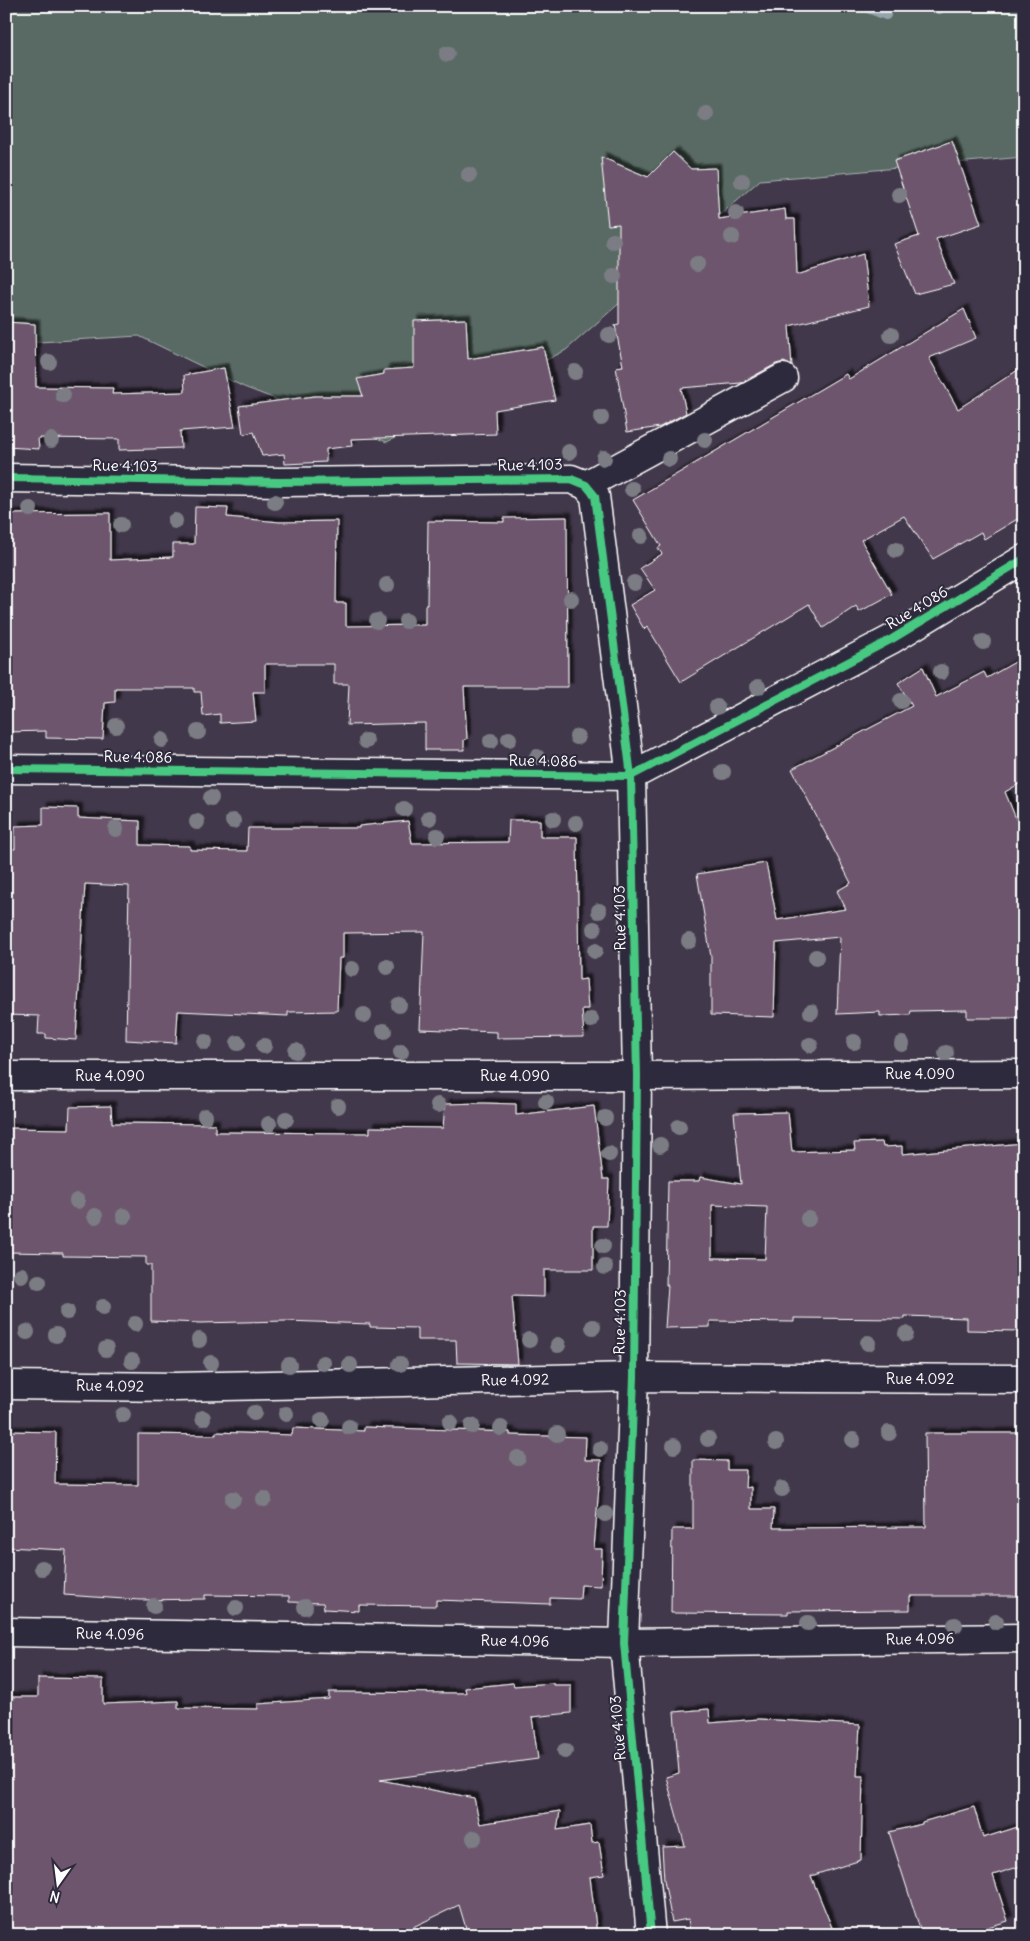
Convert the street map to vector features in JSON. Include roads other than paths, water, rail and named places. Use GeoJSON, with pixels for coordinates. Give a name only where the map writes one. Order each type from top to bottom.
{"type":"FeatureCollection","features":[{"type":"Feature","properties":{"kind":"street"},"geometry":{"type":"LineString","coordinates":[[586,486],[783,378]]}},
{"type":"Feature","properties":{"kind":"street","name":"Rue 4.103"},"geometry":{"type":"LineString","coordinates":[[6,478],[280,482],[570,479],[586,486],[595,496],[631,776],[637,1076],[634,1378],[624,1643],[650,1935]]}},
{"type":"Feature","properties":{"kind":"street","name":"Rue 4.086"},"geometry":{"type":"LineString","coordinates":[[6,769],[631,776],[892,639],[1024,559]]}},
{"type":"Feature","properties":{"kind":"street","name":"Rue 4.090"},"geometry":{"type":"LineString","coordinates":[[6,1076],[1024,1074]]}},
{"type":"Feature","properties":{"kind":"street","name":"Rue 4.092"},"geometry":{"type":"LineString","coordinates":[[6,1385],[176,1387],[634,1378],[1024,1379]]}},
{"type":"Feature","properties":{"kind":"street","name":"Rue 4.096"},"geometry":{"type":"LineString","coordinates":[[6,1632],[624,1643],[1024,1638]]}},
{"type":"Feature","properties":{"kind":"waterway"},"geometry":{"type":"LineString","coordinates":[[331,6],[332,8],[336,6]]}},
{"type":"Feature","properties":{"kind":"waterway"},"geometry":{"type":"LineString","coordinates":[[863,6],[886,15],[889,6]]}},
{"type":"Feature","properties":{"kind":"waterway"},"geometry":{"type":"LineString","coordinates":[[937,6],[939,9],[943,6]]}}]}
